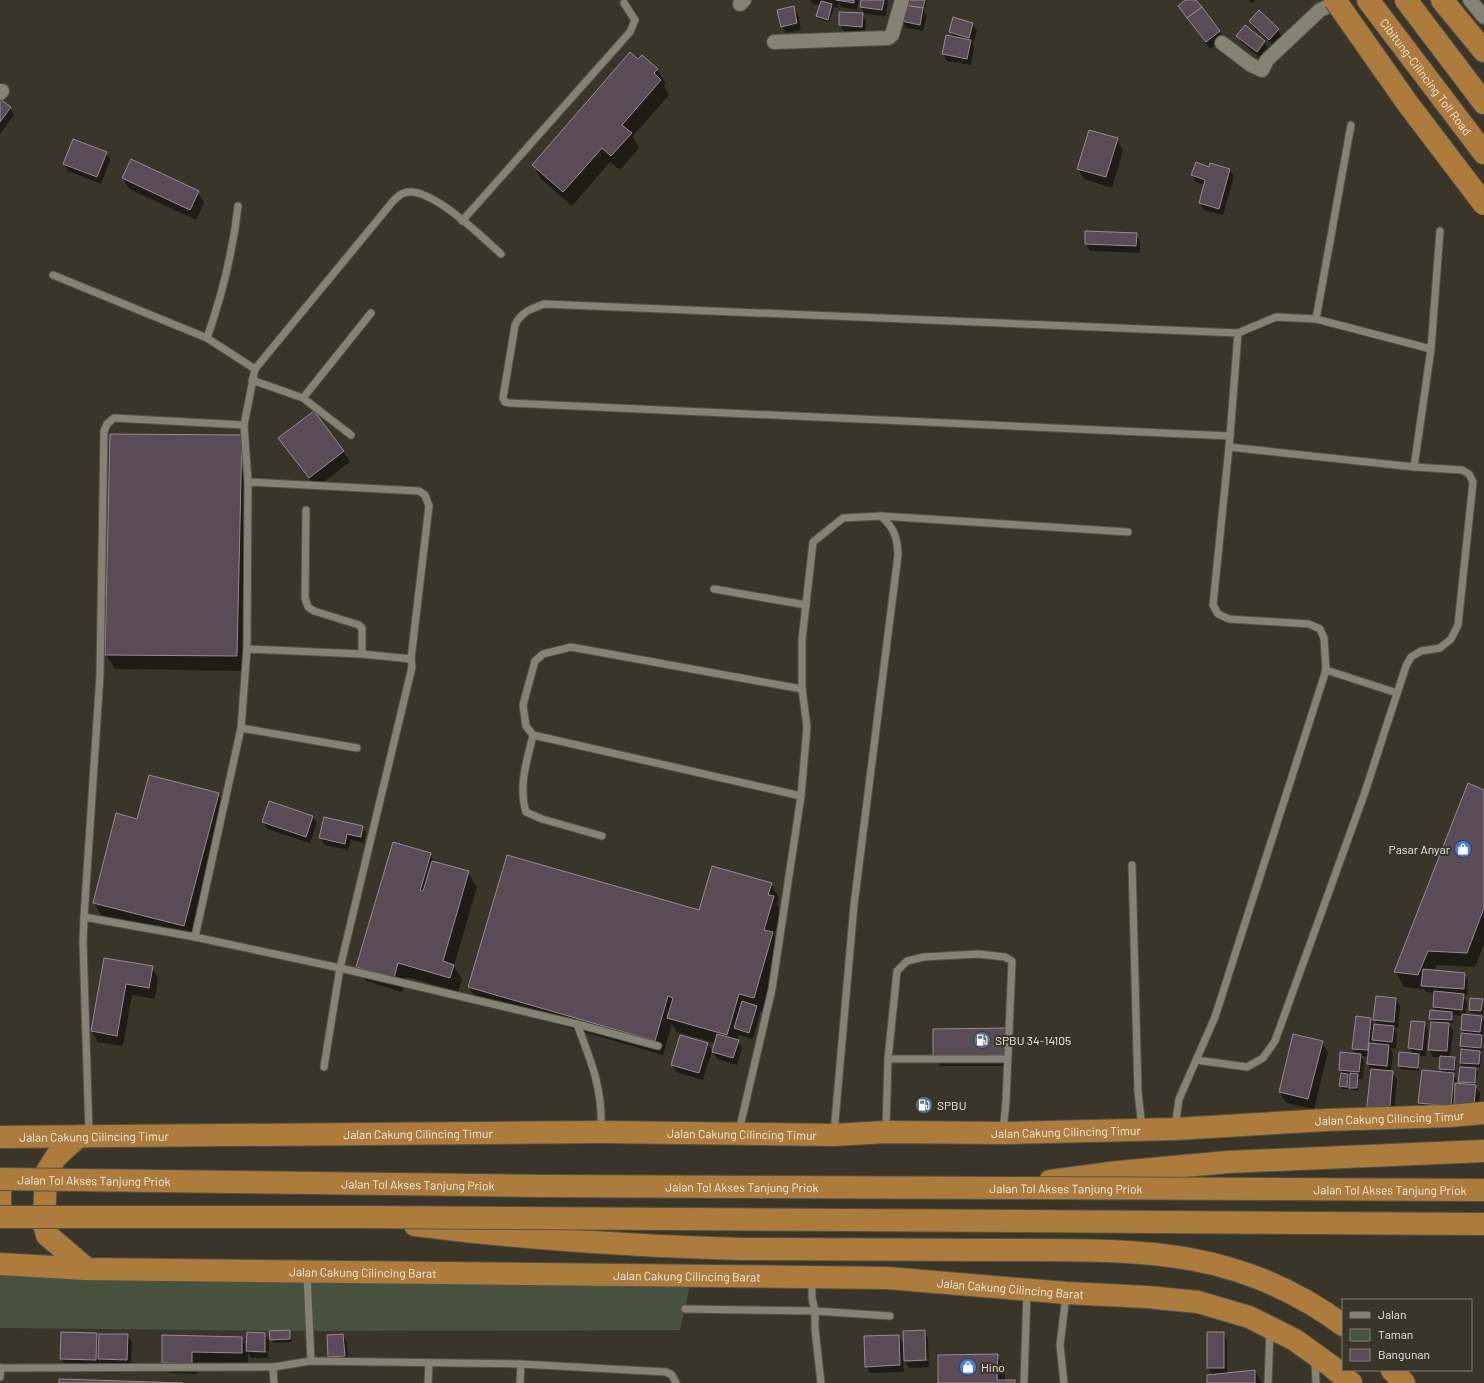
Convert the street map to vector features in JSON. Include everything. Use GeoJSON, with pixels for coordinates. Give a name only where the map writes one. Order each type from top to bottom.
{"type":"FeatureCollection","features":[{"type":"Feature","properties":{"kind":"highway"},"geometry":{"type":"LineString","coordinates":[[1335,0],[1408,104],[1484,204]]}},
{"type":"Feature","properties":{"kind":"highway","name":"Cibitung-Cilincing Toll Road"},"geometry":{"type":"LineString","coordinates":[[1368,0],[1484,153]]}},
{"type":"Feature","properties":{"kind":"highway"},"geometry":{"type":"LineString","coordinates":[[1406,0],[1484,104]]}},
{"type":"Feature","properties":{"kind":"highway"},"geometry":{"type":"LineString","coordinates":[[1442,0],[1484,51]]}},
{"type":"Feature","properties":{"kind":"highway","name":"Jalan Cakung Cilincing Timur"},"geometry":{"type":"LineString","coordinates":[[0,1137],[601,1132],[833,1135],[886,1132],[1003,1134],[1175,1130],[1326,1120],[1449,1116],[1484,1113]]}},
{"type":"Feature","properties":{"kind":"highway"},"geometry":{"type":"LineString","coordinates":[[84,1136],[56,1157],[46,1173],[44,1224],[47,1235],[87,1269]]}},
{"type":"Feature","properties":{"kind":"highway"},"geometry":{"type":"LineString","coordinates":[[1004,1187],[1119,1172],[1228,1162],[1484,1151]]}},
{"type":"Feature","properties":{"kind":"highway","name":"Jalan Tol Akses Tanjung Priok"},"geometry":{"type":"LineString","coordinates":[[0,1179],[544,1186],[1484,1190]]}},
{"type":"Feature","properties":{"kind":"highway"},"geometry":{"type":"LineString","coordinates":[[0,1183],[0,1211]]}},
{"type":"Feature","properties":{"kind":"highway"},"geometry":{"type":"LineString","coordinates":[[0,1217],[360,1217],[1484,1224]]}},
{"type":"Feature","properties":{"kind":"highway"},"geometry":{"type":"LineString","coordinates":[[360,1217],[500,1235],[647,1245],[750,1249],[1095,1250],[1171,1255],[1233,1268],[1267,1280],[1306,1299],[1342,1324]]}},
{"type":"Feature","properties":{"kind":"highway","name":"Jalan Cakung Cilincing Barat"},"geometry":{"type":"LineString","coordinates":[[0,1264],[87,1269],[925,1280],[1027,1290],[1147,1297],[1198,1302],[1224,1308],[1270,1326],[1315,1354],[1351,1383]]}},
{"type":"Feature","properties":{"kind":"highway"},"geometry":{"type":"LineString","coordinates":[[1393,1371],[1404,1383]]}},
{"type":"Feature","properties":{"kind":"street"},"geometry":{"type":"LineString","coordinates":[[774,42],[888,38],[892,35],[902,0]]}},
{"type":"Feature","properties":{"kind":"street"},"geometry":{"type":"LineString","coordinates":[[1222,43],[1251,65],[1262,70],[1267,60],[1320,10],[1342,0]]}},
{"type":"Feature","properties":{"kind":"street"},"geometry":{"type":"LineString","coordinates":[[1470,0],[1484,17]]}},
{"type":"Feature","properties":{"kind":"lane"},"geometry":{"type":"LineString","coordinates":[[462,221],[630,32],[636,20],[624,3]]}},
{"type":"Feature","properties":{"kind":"lane"},"geometry":{"type":"LineString","coordinates":[[1316,319],[1351,125]]}},
{"type":"Feature","properties":{"kind":"lane"},"geometry":{"type":"LineString","coordinates":[[194,937],[241,728],[247,650],[248,482],[244,425],[255,369],[394,200],[404,192],[419,193],[440,202],[501,254]]}},
{"type":"Feature","properties":{"kind":"lane"},"geometry":{"type":"LineString","coordinates":[[207,338],[223,292],[235,236],[238,206]]}},
{"type":"Feature","properties":{"kind":"lane"},"geometry":{"type":"LineString","coordinates":[[1414,468],[1431,349],[1440,230]]}},
{"type":"Feature","properties":{"kind":"lane"},"geometry":{"type":"LineString","coordinates":[[53,275],[207,338],[255,369]]}},
{"type":"Feature","properties":{"kind":"lane"},"geometry":{"type":"LineString","coordinates":[[1230,436],[509,403],[503,398],[515,325],[520,316],[527,310],[544,304],[1238,333],[1276,317],[1316,319],[1431,349]]}},
{"type":"Feature","properties":{"kind":"lane"},"geometry":{"type":"LineString","coordinates":[[303,398],[371,313]]}},
{"type":"Feature","properties":{"kind":"lane"},"geometry":{"type":"LineString","coordinates":[[1175,1130],[1179,1099],[1215,1016],[1326,670],[1324,638],[1320,629],[1309,624],[1229,619],[1218,614],[1212,605],[1229,447],[1238,333]]}},
{"type":"Feature","properties":{"kind":"lane"},"geometry":{"type":"LineString","coordinates":[[252,380],[303,398],[351,435]]}},
{"type":"Feature","properties":{"kind":"lane"},"geometry":{"type":"LineString","coordinates":[[84,1136],[83,942],[100,675],[104,431],[107,424],[114,418],[244,425]]}},
{"type":"Feature","properties":{"kind":"lane"},"geometry":{"type":"LineString","coordinates":[[1196,1060],[1247,1067],[1263,1058],[1275,1041],[1365,792],[1397,693],[1411,657],[1421,651],[1440,648],[1451,639],[1458,625],[1473,482],[1469,474],[1462,470],[1414,468],[1229,447]]}},
{"type":"Feature","properties":{"kind":"lane"},"geometry":{"type":"LineString","coordinates":[[248,482],[419,491],[425,495],[429,506],[411,659],[412,667],[340,968],[324,1068]]}},
{"type":"Feature","properties":{"kind":"lane"},"geometry":{"type":"LineString","coordinates":[[306,510],[305,598],[308,607],[314,611],[358,625],[362,628],[362,654]]}},
{"type":"Feature","properties":{"kind":"lane"},"geometry":{"type":"LineString","coordinates":[[833,1135],[854,905],[898,555],[897,541],[892,526],[881,516]]}},
{"type":"Feature","properties":{"kind":"lane"},"geometry":{"type":"LineString","coordinates":[[738,1133],[772,989],[801,796],[807,727],[802,689],[802,640],[813,542],[843,518],[881,516],[1128,532]]}},
{"type":"Feature","properties":{"kind":"lane"},"geometry":{"type":"LineString","coordinates":[[714,589],[806,604]]}},
{"type":"Feature","properties":{"kind":"lane"},"geometry":{"type":"LineString","coordinates":[[801,796],[533,736],[526,726],[523,705],[535,661],[544,654],[571,648],[802,689]]}},
{"type":"Feature","properties":{"kind":"lane"},"geometry":{"type":"LineString","coordinates":[[247,650],[362,654],[411,659]]}},
{"type":"Feature","properties":{"kind":"lane"},"geometry":{"type":"LineString","coordinates":[[1326,670],[1397,693]]}},
{"type":"Feature","properties":{"kind":"lane"},"geometry":{"type":"LineString","coordinates":[[241,728],[357,748]]}},
{"type":"Feature","properties":{"kind":"lane"},"geometry":{"type":"LineString","coordinates":[[533,736],[523,778],[522,801],[526,812],[542,820],[602,836]]}},
{"type":"Feature","properties":{"kind":"lane"},"geometry":{"type":"LineString","coordinates":[[1132,865],[1138,1092],[1142,1130]]}},
{"type":"Feature","properties":{"kind":"lane"},"geometry":{"type":"LineString","coordinates":[[84,917],[194,937],[340,968],[577,1024],[658,1046]]}},
{"type":"Feature","properties":{"kind":"lane"},"geometry":{"type":"LineString","coordinates":[[886,1132],[888,1059],[897,972],[907,960],[924,957],[978,954],[1005,957],[1012,961],[1006,1102],[1003,1134]]}},
{"type":"Feature","properties":{"kind":"lane"},"geometry":{"type":"LineString","coordinates":[[577,1024],[599,1087],[602,1109],[601,1132]]}},
{"type":"Feature","properties":{"kind":"lane"},"geometry":{"type":"LineString","coordinates":[[888,1059],[1007,1060]]}},
{"type":"Feature","properties":{"kind":"lane"},"geometry":{"type":"LineString","coordinates":[[307,1272],[311,1361]]}},
{"type":"Feature","properties":{"kind":"lane"},"geometry":{"type":"LineString","coordinates":[[812,1278],[812,1298],[815,1311],[815,1329],[821,1383]]}},
{"type":"Feature","properties":{"kind":"lane"},"geometry":{"type":"LineString","coordinates":[[1024,1383],[1027,1290]]}},
{"type":"Feature","properties":{"kind":"lane"},"geometry":{"type":"LineString","coordinates":[[1064,1383],[1060,1345],[1067,1293]]}},
{"type":"Feature","properties":{"kind":"lane"},"geometry":{"type":"LineString","coordinates":[[685,1309],[815,1311],[890,1316]]}},
{"type":"Feature","properties":{"kind":"lane"},"geometry":{"type":"LineString","coordinates":[[1268,1383],[1270,1326]]}},
{"type":"Feature","properties":{"kind":"lane"},"geometry":{"type":"LineString","coordinates":[[1315,1354],[1316,1383]]}},
{"type":"Feature","properties":{"kind":"lane"},"geometry":{"type":"LineString","coordinates":[[0,1377],[0,1368],[273,1367],[311,1361],[521,1364],[666,1372],[672,1375],[676,1383]]}},
{"type":"Feature","properties":{"kind":"lane"},"geometry":{"type":"LineString","coordinates":[[428,1383],[429,1363]]}},
{"type":"Feature","properties":{"kind":"lane"},"geometry":{"type":"LineString","coordinates":[[520,1383],[521,1364]]}},
{"type":"Feature","properties":{"kind":"lane"},"geometry":{"type":"LineString","coordinates":[[273,1367],[274,1383]]}},
{"type":"Feature","properties":{"kind":"green space"},"geometry":{"type":"Polygon","coordinates":[[[0,1264],[692,1276],[680,1330],[310,1331],[0,1328],[0,1264]]]}},
{"type":"Feature","properties":{"kind":"building"},"geometry":{"type":"Polygon","coordinates":[[[836,0],[854,0],[854,3],[836,0]]]}},
{"type":"Feature","properties":{"kind":"building"},"geometry":{"type":"Polygon","coordinates":[[[861,0],[884,0],[882,10],[860,7],[861,0]]]}},
{"type":"Feature","properties":{"kind":"building"},"geometry":{"type":"Polygon","coordinates":[[[905,0],[925,0],[923,8],[904,5],[905,0]]]}},
{"type":"Feature","properties":{"kind":"building"},"geometry":{"type":"Polygon","coordinates":[[[1185,0],[1196,0],[1202,7],[1187,18],[1178,6],[1185,0]]]}},
{"type":"Feature","properties":{"kind":"building"},"geometry":{"type":"Polygon","coordinates":[[[821,1],[832,4],[828,20],[816,16],[821,1]]]}},
{"type":"Feature","properties":{"kind":"building"},"geometry":{"type":"Polygon","coordinates":[[[904,5],[923,8],[920,25],[901,21],[904,5]]]}},
{"type":"Feature","properties":{"kind":"building"},"geometry":{"type":"Polygon","coordinates":[[[794,6],[797,23],[781,27],[777,10],[794,6]]]}},
{"type":"Feature","properties":{"kind":"building"},"geometry":{"type":"Polygon","coordinates":[[[1202,7],[1220,31],[1206,42],[1187,18],[1202,7]]]}},
{"type":"Feature","properties":{"kind":"building"},"geometry":{"type":"Polygon","coordinates":[[[1259,10],[1279,29],[1269,40],[1249,21],[1259,10]]]}},
{"type":"Feature","properties":{"kind":"building"},"geometry":{"type":"Polygon","coordinates":[[[839,12],[863,13],[862,27],[839,25],[839,12]]]}},
{"type":"Feature","properties":{"kind":"building"},"geometry":{"type":"Polygon","coordinates":[[[953,17],[973,23],[969,38],[949,32],[953,17]]]}},
{"type":"Feature","properties":{"kind":"building"},"geometry":{"type":"Polygon","coordinates":[[[1245,25],[1265,41],[1257,52],[1236,36],[1245,25]]]}},
{"type":"Feature","properties":{"kind":"building"},"geometry":{"type":"Polygon","coordinates":[[[946,35],[971,40],[967,59],[942,54],[946,35]]]}},
{"type":"Feature","properties":{"kind":"building"},"geometry":{"type":"Polygon","coordinates":[[[630,52],[638,59],[642,55],[658,69],[654,73],[661,80],[622,125],[632,133],[611,156],[602,148],[563,192],[532,165],[630,52]]]}},
{"type":"Feature","properties":{"kind":"building"},"geometry":{"type":"Polygon","coordinates":[[[0,99],[11,107],[0,122],[0,99]]]}},
{"type":"Feature","properties":{"kind":"building"},"geometry":{"type":"Polygon","coordinates":[[[1089,130],[1118,138],[1106,177],[1077,169],[1089,130]]]}},
{"type":"Feature","properties":{"kind":"building"},"geometry":{"type":"Polygon","coordinates":[[[73,139],[107,152],[97,177],[63,164],[73,139]]]}},
{"type":"Feature","properties":{"kind":"building"},"geometry":{"type":"Polygon","coordinates":[[[131,159],[199,191],[190,210],[122,178],[131,159]]]}},
{"type":"Feature","properties":{"kind":"building"},"geometry":{"type":"Polygon","coordinates":[[[1196,162],[1209,167],[1210,163],[1230,169],[1219,209],[1199,203],[1205,180],[1191,175],[1196,162]]]}},
{"type":"Feature","properties":{"kind":"building"},"geometry":{"type":"Polygon","coordinates":[[[1085,231],[1137,233],[1136,246],[1085,244],[1085,231]]]}},
{"type":"Feature","properties":{"kind":"building"},"geometry":{"type":"Polygon","coordinates":[[[314,411],[344,451],[309,478],[278,438],[314,411]]]}},
{"type":"Feature","properties":{"kind":"building"},"geometry":{"type":"Polygon","coordinates":[[[110,434],[242,435],[237,656],[105,655],[110,434]]]}},
{"type":"Feature","properties":{"kind":"building"},"geometry":{"type":"Polygon","coordinates":[[[149,775],[219,793],[184,926],[93,903],[116,813],[137,819],[149,775]]]}},
{"type":"Feature","properties":{"kind":"building","name":"Pasar Anyar"},"geometry":{"type":"Polygon","coordinates":[[[1468,783],[1484,790],[1484,908],[1467,953],[1428,951],[1418,975],[1394,972],[1468,783]]]}},
{"type":"Feature","properties":{"kind":"building"},"geometry":{"type":"Polygon","coordinates":[[[269,801],[313,816],[306,837],[262,822],[269,801]]]}},
{"type":"Feature","properties":{"kind":"building"},"geometry":{"type":"Polygon","coordinates":[[[324,817],[363,826],[361,837],[347,834],[345,844],[319,838],[324,817]]]}},
{"type":"Feature","properties":{"kind":"building"},"geometry":{"type":"Polygon","coordinates":[[[393,842],[431,853],[420,891],[423,891],[432,861],[469,871],[443,961],[454,965],[450,978],[398,963],[394,978],[356,967],[393,842]]]}},
{"type":"Feature","properties":{"kind":"building"},"geometry":{"type":"Polygon","coordinates":[[[507,855],[699,910],[712,866],[772,883],[768,895],[774,896],[764,930],[773,932],[754,998],[739,994],[727,1035],[667,1018],[673,998],[668,996],[655,1041],[468,987],[507,855]]]}},
{"type":"Feature","properties":{"kind":"building"},"geometry":{"type":"Polygon","coordinates":[[[104,958],[153,966],[149,988],[126,984],[117,1036],[91,1031],[104,958]]]}},
{"type":"Feature","properties":{"kind":"building"},"geometry":{"type":"Polygon","coordinates":[[[1423,969],[1465,973],[1464,989],[1421,986],[1423,969]]]}},
{"type":"Feature","properties":{"kind":"building"},"geometry":{"type":"Polygon","coordinates":[[[1434,991],[1464,994],[1462,1010],[1433,1007],[1434,991]]]}},
{"type":"Feature","properties":{"kind":"building"},"geometry":{"type":"Polygon","coordinates":[[[1376,996],[1396,998],[1394,1022],[1373,1020],[1376,996]]]}},
{"type":"Feature","properties":{"kind":"building"},"geometry":{"type":"Polygon","coordinates":[[[1470,998],[1483,999],[1481,1011],[1469,1010],[1470,998]]]}},
{"type":"Feature","properties":{"kind":"building"},"geometry":{"type":"Polygon","coordinates":[[[742,1001],[757,1006],[749,1033],[734,1028],[742,1001]]]}},
{"type":"Feature","properties":{"kind":"building"},"geometry":{"type":"Polygon","coordinates":[[[1430,1010],[1452,1012],[1452,1020],[1429,1019],[1430,1010]]]}},
{"type":"Feature","properties":{"kind":"building"},"geometry":{"type":"Polygon","coordinates":[[[1462,1014],[1482,1016],[1480,1032],[1461,1030],[1462,1014]]]}},
{"type":"Feature","properties":{"kind":"building"},"geometry":{"type":"Polygon","coordinates":[[[1356,1016],[1371,1018],[1368,1050],[1352,1049],[1356,1016]]]}},
{"type":"Feature","properties":{"kind":"building"},"geometry":{"type":"Polygon","coordinates":[[[1411,1021],[1425,1022],[1422,1050],[1408,1048],[1411,1021]]]}},
{"type":"Feature","properties":{"kind":"building"},"geometry":{"type":"Polygon","coordinates":[[[1431,1022],[1449,1023],[1447,1051],[1428,1050],[1431,1022]]]}},
{"type":"Feature","properties":{"kind":"building"},"geometry":{"type":"Polygon","coordinates":[[[1374,1024],[1394,1026],[1392,1042],[1372,1040],[1374,1024]]]}},
{"type":"Feature","properties":{"kind":"building"},"geometry":{"type":"Polygon","coordinates":[[[1006,1028],[1006,1055],[933,1056],[933,1029],[1006,1028]]]}},
{"type":"Feature","properties":{"kind":"building"},"geometry":{"type":"Polygon","coordinates":[[[1461,1033],[1482,1035],[1481,1048],[1460,1046],[1461,1033]]]}},
{"type":"Feature","properties":{"kind":"building"},"geometry":{"type":"Polygon","coordinates":[[[717,1034],[739,1040],[733,1058],[712,1052],[717,1034]]]}},
{"type":"Feature","properties":{"kind":"building"},"geometry":{"type":"Polygon","coordinates":[[[1293,1034],[1323,1041],[1308,1099],[1279,1092],[1293,1034]]]}},
{"type":"Feature","properties":{"kind":"building"},"geometry":{"type":"Polygon","coordinates":[[[680,1035],[708,1043],[699,1073],[671,1065],[680,1035]]]}},
{"type":"Feature","properties":{"kind":"building"},"geometry":{"type":"Polygon","coordinates":[[[1369,1043],[1389,1045],[1387,1066],[1367,1064],[1369,1043]]]}},
{"type":"Feature","properties":{"kind":"building"},"geometry":{"type":"Polygon","coordinates":[[[1461,1049],[1480,1051],[1479,1064],[1460,1063],[1461,1049]]]}},
{"type":"Feature","properties":{"kind":"building"},"geometry":{"type":"Polygon","coordinates":[[[1340,1052],[1361,1054],[1359,1072],[1339,1070],[1340,1052]]]}},
{"type":"Feature","properties":{"kind":"building"},"geometry":{"type":"Polygon","coordinates":[[[1399,1052],[1419,1054],[1418,1068],[1398,1066],[1399,1052]]]}},
{"type":"Feature","properties":{"kind":"building"},"geometry":{"type":"Polygon","coordinates":[[[1440,1056],[1455,1057],[1454,1070],[1439,1069],[1440,1056]]]}},
{"type":"Feature","properties":{"kind":"building"},"geometry":{"type":"Polygon","coordinates":[[[1460,1067],[1476,1068],[1475,1083],[1458,1082],[1460,1067]]]}},
{"type":"Feature","properties":{"kind":"building"},"geometry":{"type":"Polygon","coordinates":[[[1371,1069],[1393,1071],[1389,1116],[1366,1114],[1371,1069]]]}},
{"type":"Feature","properties":{"kind":"building"},"geometry":{"type":"Polygon","coordinates":[[[1422,1070],[1454,1073],[1451,1106],[1418,1103],[1422,1070]]]}},
{"type":"Feature","properties":{"kind":"building"},"geometry":{"type":"Polygon","coordinates":[[[1341,1073],[1348,1074],[1347,1087],[1339,1086],[1341,1073]]]}},
{"type":"Feature","properties":{"kind":"building"},"geometry":{"type":"Polygon","coordinates":[[[1350,1073],[1358,1074],[1357,1088],[1349,1088],[1350,1073]]]}},
{"type":"Feature","properties":{"kind":"building"},"geometry":{"type":"Polygon","coordinates":[[[1455,1083],[1476,1085],[1474,1105],[1454,1104],[1455,1083]]]}},
{"type":"Feature","properties":{"kind":"building"},"geometry":{"type":"Polygon","coordinates":[[[290,1330],[290,1339],[270,1340],[269,1331],[290,1330]]]}},
{"type":"Feature","properties":{"kind":"building"},"geometry":{"type":"Polygon","coordinates":[[[925,1330],[926,1360],[904,1361],[903,1331],[925,1330]]]}},
{"type":"Feature","properties":{"kind":"building"},"geometry":{"type":"Polygon","coordinates":[[[61,1332],[97,1333],[96,1360],[60,1359],[61,1332]]]}},
{"type":"Feature","properties":{"kind":"building"},"geometry":{"type":"Polygon","coordinates":[[[247,1332],[265,1333],[265,1352],[246,1351],[247,1332]]]}},
{"type":"Feature","properties":{"kind":"building"},"geometry":{"type":"Polygon","coordinates":[[[1207,1332],[1224,1332],[1224,1368],[1207,1368],[1207,1332]]]}},
{"type":"Feature","properties":{"kind":"building"},"geometry":{"type":"Polygon","coordinates":[[[99,1334],[128,1334],[127,1360],[98,1359],[99,1334]]]}},
{"type":"Feature","properties":{"kind":"building"},"geometry":{"type":"Polygon","coordinates":[[[343,1334],[345,1356],[328,1357],[327,1335],[343,1334]]]}},
{"type":"Feature","properties":{"kind":"building"},"geometry":{"type":"Polygon","coordinates":[[[162,1335],[242,1337],[242,1353],[192,1352],[192,1364],[162,1363],[162,1335]]]}},
{"type":"Feature","properties":{"kind":"building"},"geometry":{"type":"Polygon","coordinates":[[[899,1335],[900,1365],[865,1367],[864,1336],[899,1335]]]}},
{"type":"Feature","properties":{"kind":"building","name":"Hino"},"geometry":{"type":"Polygon","coordinates":[[[998,1354],[997,1380],[1015,1380],[1015,1383],[938,1383],[938,1355],[998,1354]]]}},
{"type":"Feature","properties":{"kind":"building"},"geometry":{"type":"Polygon","coordinates":[[[1255,1370],[1255,1383],[1207,1383],[1207,1375],[1255,1370]]]}},
{"type":"Feature","properties":{"kind":"building"},"geometry":{"type":"Polygon","coordinates":[[[59,1379],[183,1383],[59,1383],[59,1379]]]}},
{"type":"Feature","properties":{"kind":"place","name":"Pasar Anyar"},"geometry":{"type":"Point","coordinates":[1463,849]}},
{"type":"Feature","properties":{"kind":"place","name":"SPBU 34-14105"},"geometry":{"type":"Point","coordinates":[982,1040]}},
{"type":"Feature","properties":{"kind":"place","name":"SPBU"},"geometry":{"type":"Point","coordinates":[924,1105]}},
{"type":"Feature","properties":{"kind":"place","name":"Hino"},"geometry":{"type":"Point","coordinates":[968,1367]}}]}
